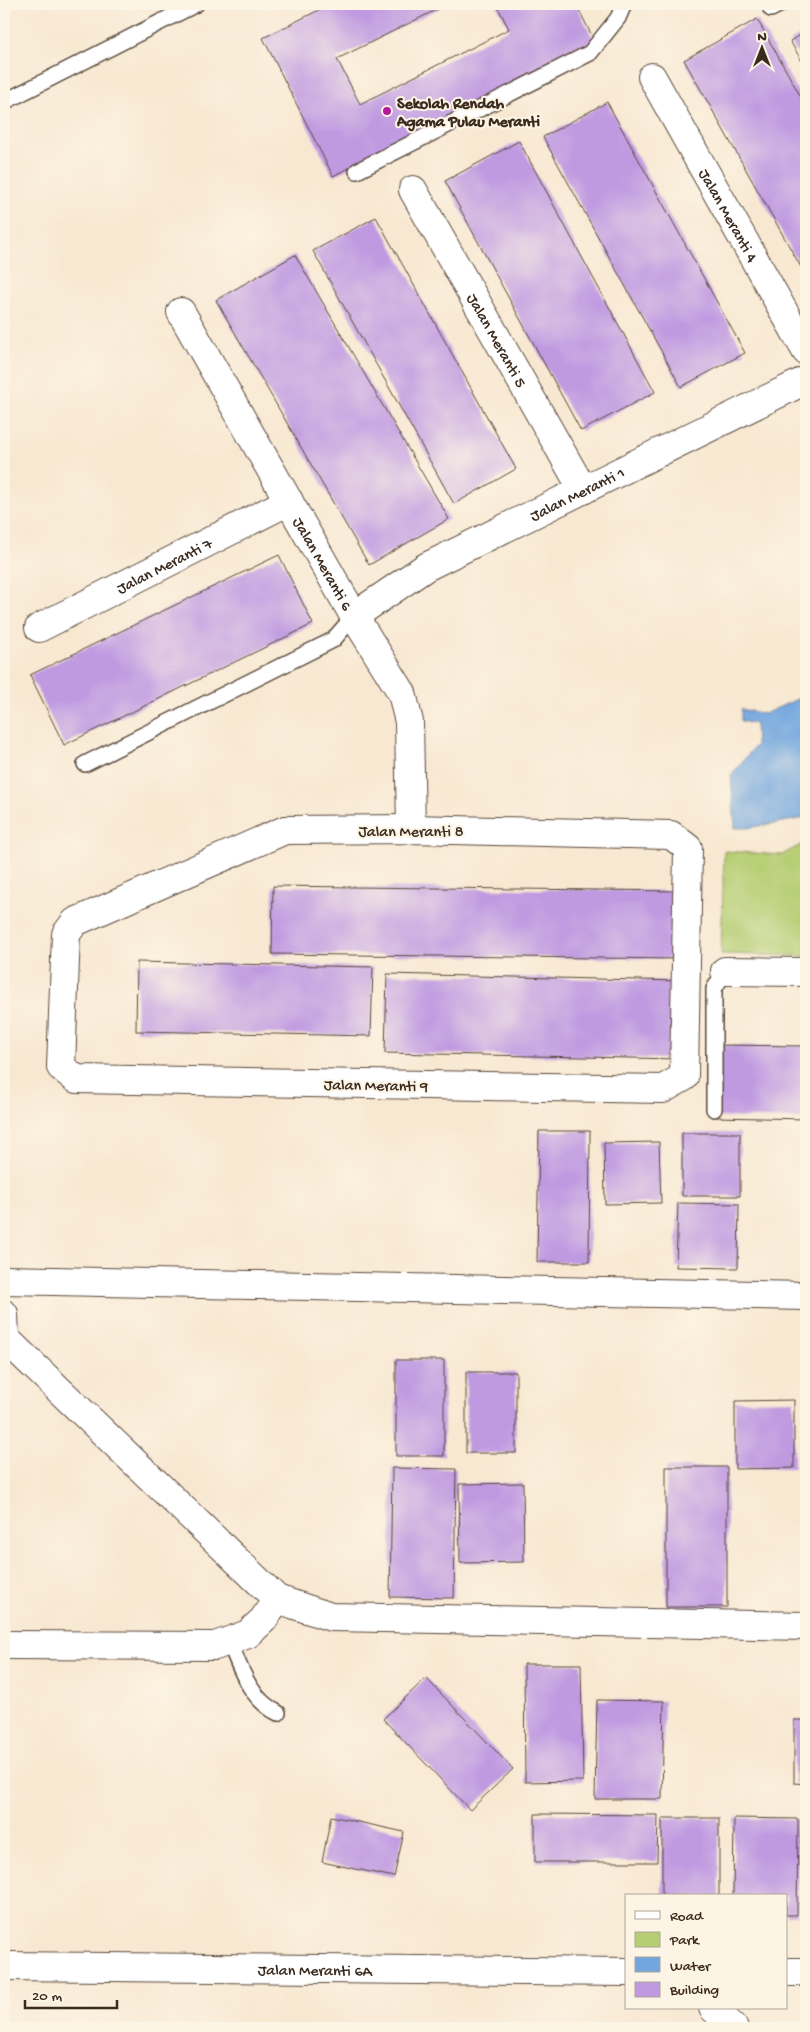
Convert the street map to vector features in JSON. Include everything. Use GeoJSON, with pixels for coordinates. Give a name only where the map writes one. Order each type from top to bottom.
{"type":"FeatureCollection","features":[{"type":"Feature","properties":{"kind":"street","name":"Jalan Meranti 4"},"geometry":{"type":"LineString","coordinates":[[652,77],[806,351]]}},
{"type":"Feature","properties":{"kind":"street","name":"Jalan Meranti 5"},"geometry":{"type":"LineString","coordinates":[[413,190],[583,490]]}},
{"type":"Feature","properties":{"kind":"street","name":"Jalan Meranti 6"},"geometry":{"type":"LineString","coordinates":[[181,312],[354,616],[402,693],[409,722],[411,829]]}},
{"type":"Feature","properties":{"kind":"street","name":"Jalan Meranti 1"},"geometry":{"type":"LineString","coordinates":[[354,616],[426,567],[806,380]]}},
{"type":"Feature","properties":{"kind":"street","name":"Jalan Meranti 7"},"geometry":{"type":"LineString","coordinates":[[39,628],[289,501]]}},
{"type":"Feature","properties":{"kind":"street","name":"Jalan Meranti 8"},"geometry":{"type":"LineString","coordinates":[[64,960],[66,934],[75,922],[284,830],[411,829],[671,835],[688,848],[686,962]]}},
{"type":"Feature","properties":{"kind":"street","name":"Jalan Meranti 9"},"geometry":{"type":"LineString","coordinates":[[64,960],[62,1067],[76,1080],[664,1089],[684,1077],[686,962]]}},
{"type":"Feature","properties":{"kind":"street"},"geometry":{"type":"LineString","coordinates":[[725,971],[806,972]]}},
{"type":"Feature","properties":{"kind":"street"},"geometry":{"type":"LineString","coordinates":[[4,1280],[806,1296]]}},
{"type":"Feature","properties":{"kind":"street"},"geometry":{"type":"LineString","coordinates":[[4,1334],[254,1623]]}},
{"type":"Feature","properties":{"kind":"street"},"geometry":{"type":"LineString","coordinates":[[4,1645],[215,1646],[254,1623],[332,1617],[806,1626]]}},
{"type":"Feature","properties":{"kind":"street","name":"Jalan Meranti 6A"},"geometry":{"type":"LineString","coordinates":[[4,1966],[625,1972]]}},
{"type":"Feature","properties":{"kind":"street"},"geometry":{"type":"LineString","coordinates":[[788,1972],[806,1972]]}},
{"type":"Feature","properties":{"kind":"street"},"geometry":{"type":"LineString","coordinates":[[715,2010],[734,2028]]}},
{"type":"Feature","properties":{"kind":"lane"},"geometry":{"type":"LineString","coordinates":[[4,102],[196,4]]}},
{"type":"Feature","properties":{"kind":"lane"},"geometry":{"type":"LineString","coordinates":[[357,171],[590,53],[618,18],[624,4]]}},
{"type":"Feature","properties":{"kind":"lane"},"geometry":{"type":"LineString","coordinates":[[85,764],[333,640],[354,616]]}},
{"type":"Feature","properties":{"kind":"lane"},"geometry":{"type":"LineString","coordinates":[[714,1109],[714,989],[725,971]]}},
{"type":"Feature","properties":{"kind":"lane"},"geometry":{"type":"LineString","coordinates":[[254,1623],[248,1683],[267,1708],[278,1713]]}},
{"type":"Feature","properties":{"kind":"green space"},"geometry":{"type":"Polygon","coordinates":[[[806,842],[806,956],[721,954],[724,851],[782,855],[806,842]]]}},
{"type":"Feature","properties":{"kind":"water"},"geometry":{"type":"Polygon","coordinates":[[[806,697],[806,818],[747,828],[735,828],[731,775],[756,745],[755,724],[741,721],[741,709],[764,714],[797,699],[806,697]]]}},
{"type":"Feature","properties":{"kind":"building"},"geometry":{"type":"Polygon","coordinates":[[[331,4],[448,4],[337,59],[360,104],[509,29],[496,4],[576,4],[596,44],[333,176],[263,38],[331,4]]]}},
{"type":"Feature","properties":{"kind":"building"},"geometry":{"type":"Polygon","coordinates":[[[757,19],[806,106],[806,276],[684,60],[757,19]]]}},
{"type":"Feature","properties":{"kind":"building"},"geometry":{"type":"Polygon","coordinates":[[[806,32],[806,68],[790,41],[806,32]]]}},
{"type":"Feature","properties":{"kind":"building"},"geometry":{"type":"Polygon","coordinates":[[[607,102],[745,353],[681,387],[543,137],[607,102]]]}},
{"type":"Feature","properties":{"kind":"building"},"geometry":{"type":"Polygon","coordinates":[[[519,141],[655,392],[581,431],[445,181],[519,141]]]}},
{"type":"Feature","properties":{"kind":"building"},"geometry":{"type":"Polygon","coordinates":[[[376,217],[516,469],[454,504],[313,251],[376,217]]]}},
{"type":"Feature","properties":{"kind":"building"},"geometry":{"type":"Polygon","coordinates":[[[295,255],[449,519],[369,565],[216,300],[295,255]]]}},
{"type":"Feature","properties":{"kind":"building"},"geometry":{"type":"Polygon","coordinates":[[[279,555],[313,624],[64,745],[30,675],[279,555]]]}},
{"type":"Feature","properties":{"kind":"building"},"geometry":{"type":"Polygon","coordinates":[[[273,886],[680,891],[679,959],[272,954],[273,886]]]}},
{"type":"Feature","properties":{"kind":"building"},"geometry":{"type":"Polygon","coordinates":[[[137,962],[373,967],[371,1036],[136,1031],[137,962]]]}},
{"type":"Feature","properties":{"kind":"building"},"geometry":{"type":"Polygon","coordinates":[[[387,974],[682,981],[680,1059],[385,1053],[387,974]]]}},
{"type":"Feature","properties":{"kind":"building"},"geometry":{"type":"Polygon","coordinates":[[[716,1045],[806,1046],[806,1119],[715,1117],[716,1045]]]}},
{"type":"Feature","properties":{"kind":"building"},"geometry":{"type":"Polygon","coordinates":[[[539,1131],[590,1131],[589,1262],[537,1262],[539,1131]]]}},
{"type":"Feature","properties":{"kind":"building"},"geometry":{"type":"Polygon","coordinates":[[[682,1133],[740,1133],[740,1196],[682,1196],[682,1133]]]}},
{"type":"Feature","properties":{"kind":"building"},"geometry":{"type":"Polygon","coordinates":[[[659,1142],[661,1203],[605,1204],[604,1143],[659,1142]]]}},
{"type":"Feature","properties":{"kind":"building"},"geometry":{"type":"Polygon","coordinates":[[[678,1203],[739,1204],[738,1268],[676,1267],[678,1203]]]}},
{"type":"Feature","properties":{"kind":"building"},"geometry":{"type":"Polygon","coordinates":[[[396,1360],[444,1360],[444,1456],[396,1456],[396,1360]]]}},
{"type":"Feature","properties":{"kind":"building"},"geometry":{"type":"Polygon","coordinates":[[[466,1372],[516,1372],[516,1453],[466,1453],[466,1372]]]}},
{"type":"Feature","properties":{"kind":"building"},"geometry":{"type":"Polygon","coordinates":[[[794,1400],[794,1468],[735,1469],[735,1401],[794,1400]]]}},
{"type":"Feature","properties":{"kind":"building"},"geometry":{"type":"Polygon","coordinates":[[[666,1467],[727,1467],[727,1607],[666,1607],[666,1467]]]}},
{"type":"Feature","properties":{"kind":"building"},"geometry":{"type":"Polygon","coordinates":[[[392,1468],[456,1469],[454,1598],[390,1597],[392,1468]]]}},
{"type":"Feature","properties":{"kind":"building"},"geometry":{"type":"Polygon","coordinates":[[[523,1483],[524,1562],[460,1563],[459,1484],[523,1483]]]}},
{"type":"Feature","properties":{"kind":"building"},"geometry":{"type":"Polygon","coordinates":[[[524,1664],[581,1664],[583,1781],[525,1782],[524,1664]]]}},
{"type":"Feature","properties":{"kind":"building"},"geometry":{"type":"Polygon","coordinates":[[[426,1678],[513,1769],[470,1810],[383,1719],[426,1678]]]}},
{"type":"Feature","properties":{"kind":"building"},"geometry":{"type":"Polygon","coordinates":[[[597,1700],[664,1701],[662,1799],[595,1799],[597,1700]]]}},
{"type":"Feature","properties":{"kind":"building"},"geometry":{"type":"Polygon","coordinates":[[[794,1720],[806,1720],[806,1784],[794,1783],[794,1720]]]}},
{"type":"Feature","properties":{"kind":"building"},"geometry":{"type":"Polygon","coordinates":[[[535,1814],[658,1815],[657,1862],[535,1862],[535,1814]]]}},
{"type":"Feature","properties":{"kind":"building"},"geometry":{"type":"Polygon","coordinates":[[[331,1816],[404,1832],[394,1877],[322,1862],[331,1816]]]}},
{"type":"Feature","properties":{"kind":"building"},"geometry":{"type":"Polygon","coordinates":[[[662,1818],[719,1818],[719,1894],[662,1894],[662,1818]]]}},
{"type":"Feature","properties":{"kind":"building"},"geometry":{"type":"Polygon","coordinates":[[[734,1818],[798,1819],[797,1915],[788,1915],[788,1894],[733,1894],[734,1818]]]}},
{"type":"Feature","properties":{"kind":"building"},"geometry":{"type":"Polygon","coordinates":[[[804,1820],[806,1820],[806,1951],[804,1951],[804,1820]]]}},
{"type":"Feature","properties":{"kind":"place","name":"Sekolah Rendah Agama Pulau Meranti"},"geometry":{"type":"Point","coordinates":[387,111]}}]}
